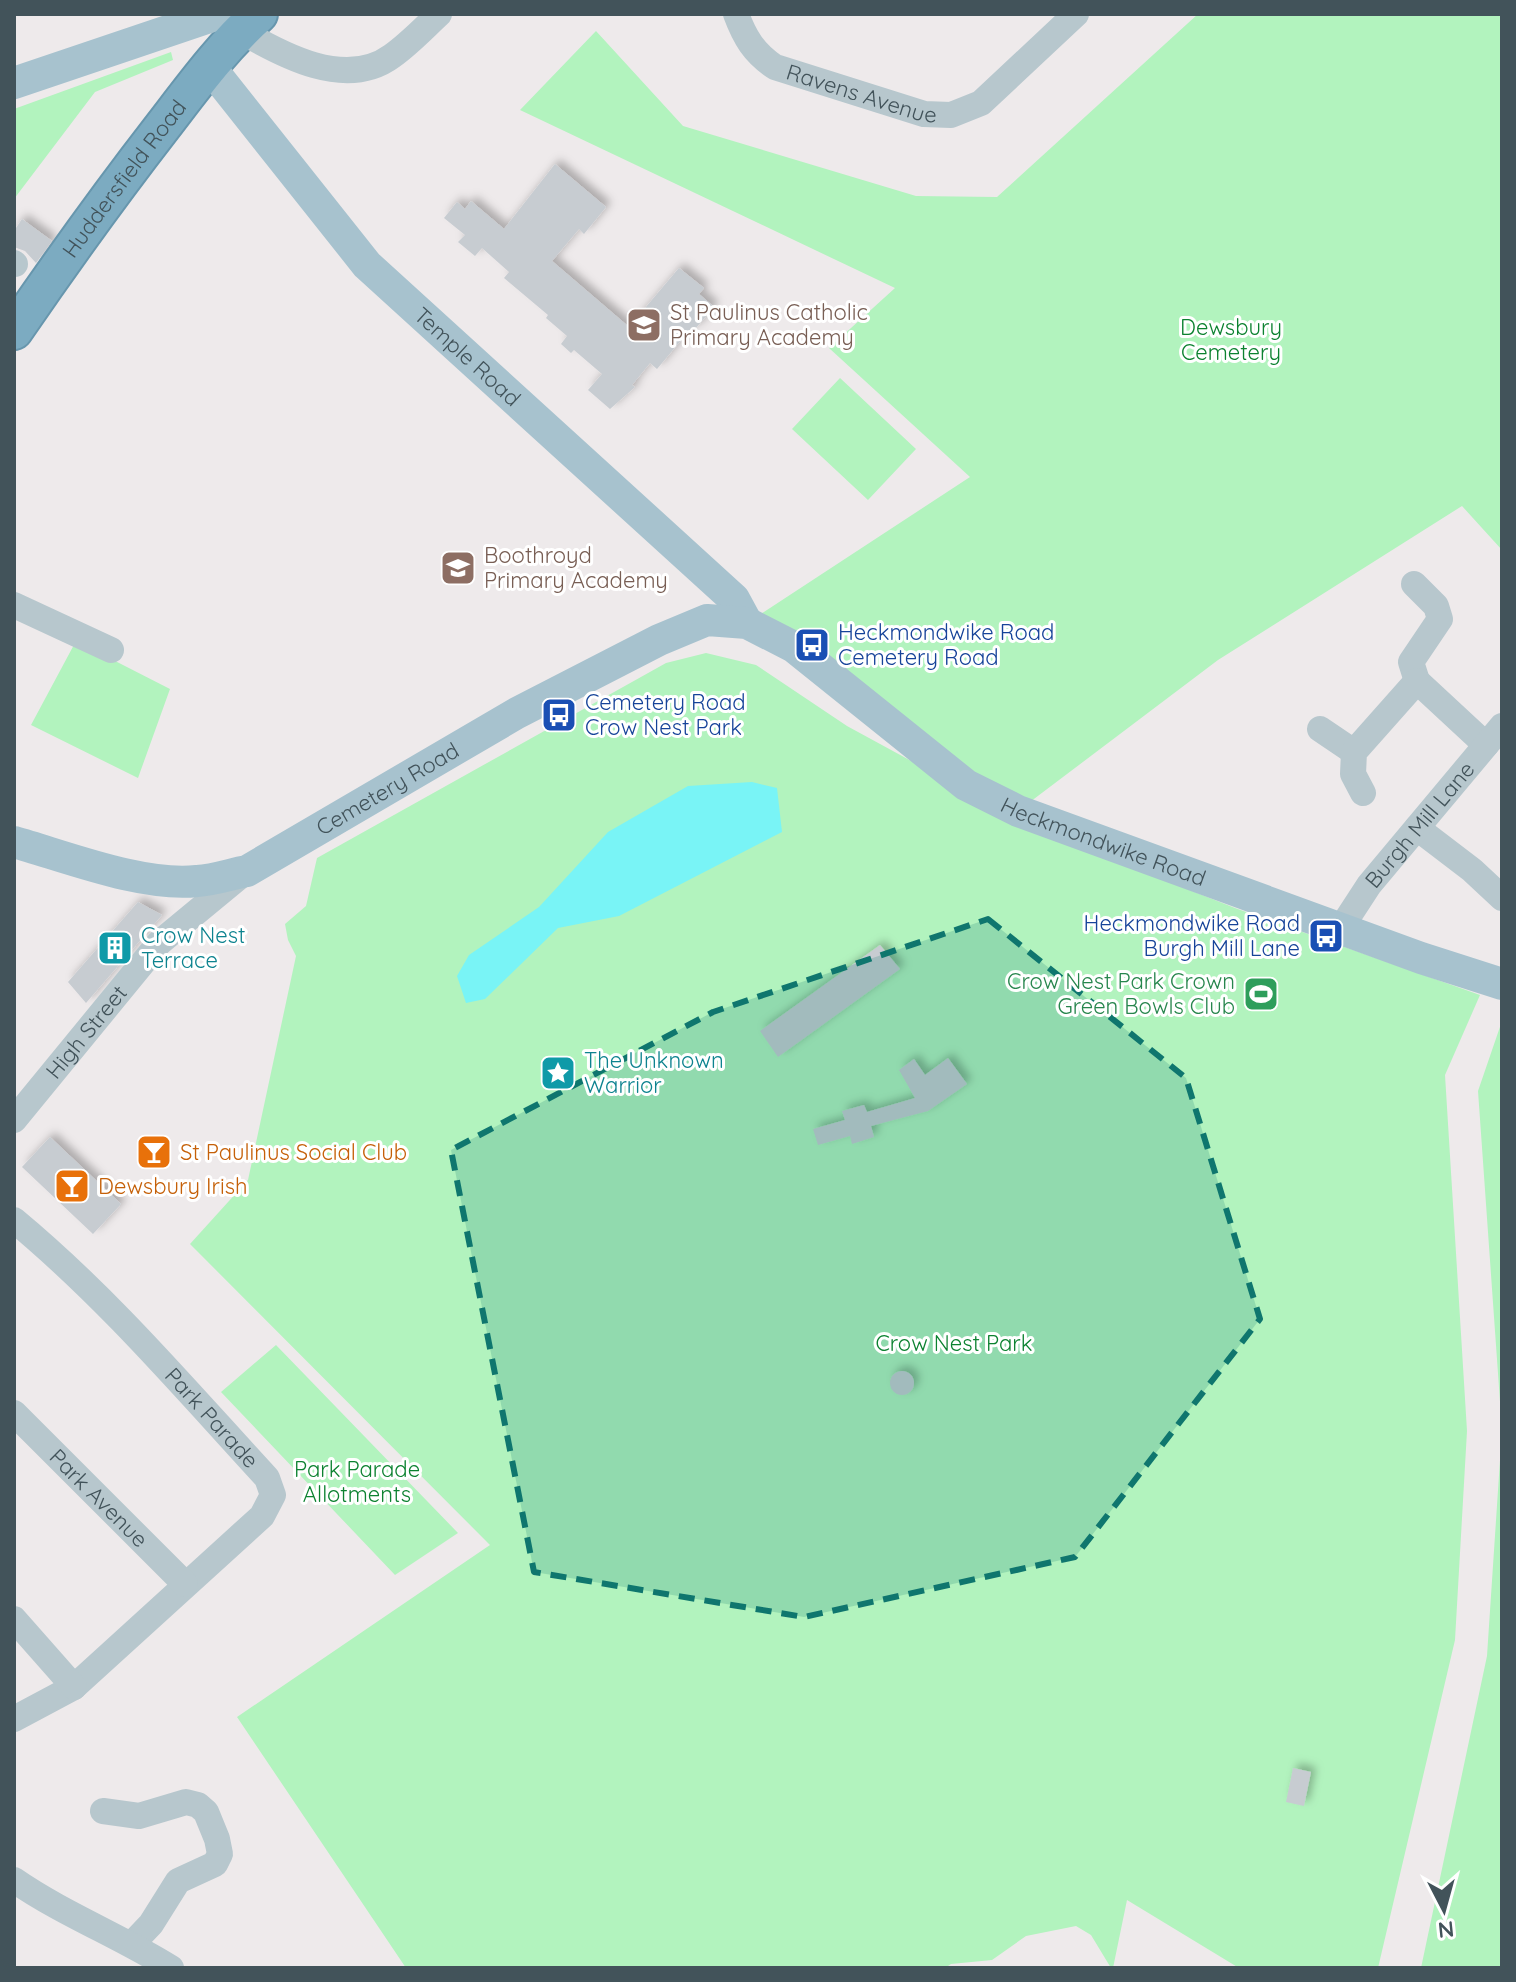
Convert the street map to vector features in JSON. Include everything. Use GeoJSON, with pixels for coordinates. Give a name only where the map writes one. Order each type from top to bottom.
{"type":"FeatureCollection","features":[{"type":"Feature","properties":{"kind":"highway","name":"Huddersfield Road"},"geometry":{"type":"LineString","coordinates":[[14,331],[101,205],[209,66],[237,17]]}},
{"type":"Feature","properties":{"kind":"main road"},"geometry":{"type":"LineString","coordinates":[[14,83],[237,17]]}},
{"type":"Feature","properties":{"kind":"main road","name":"Temple Road"},"geometry":{"type":"LineString","coordinates":[[209,66],[367,265],[734,599],[747,623]]}},
{"type":"Feature","properties":{"kind":"main road","name":"Cemetery Road"},"geometry":{"type":"LineString","coordinates":[[14,842],[107,869],[174,881],[198,881],[247,871],[517,713],[659,640],[707,620],[747,623]]}},
{"type":"Feature","properties":{"kind":"main road","name":"Heckmondwike Road"},"geometry":{"type":"LineString","coordinates":[[747,623],[794,647],[966,785],[1018,811],[1421,958],[1502,984]]}},
{"type":"Feature","properties":{"kind":"street"},"geometry":{"type":"LineString","coordinates":[[237,17],[272,49],[340,70],[367,69],[391,57],[439,14]]}},
{"type":"Feature","properties":{"kind":"street","name":"Ravens Avenue"},"geometry":{"type":"LineString","coordinates":[[736,14],[745,38],[759,56],[775,67],[924,114],[951,115],[981,103],[1076,14]]}},
{"type":"Feature","properties":{"kind":"street"},"geometry":{"type":"LineString","coordinates":[[1414,584],[1436,606],[1440,619],[1411,662],[1417,681],[1494,735]]}},
{"type":"Feature","properties":{"kind":"street"},"geometry":{"type":"LineString","coordinates":[[14,605],[111,650]]}},
{"type":"Feature","properties":{"kind":"street"},"geometry":{"type":"LineString","coordinates":[[1363,793],[1353,774],[1354,752],[1417,681]]}},
{"type":"Feature","properties":{"kind":"street"},"geometry":{"type":"LineString","coordinates":[[1320,729],[1354,752]]}},
{"type":"Feature","properties":{"kind":"street","name":"Burgh Mill Lane"},"geometry":{"type":"LineString","coordinates":[[1341,928],[1369,885],[1494,735]]}},
{"type":"Feature","properties":{"kind":"street"},"geometry":{"type":"LineString","coordinates":[[1417,828],[1472,870],[1502,898]]}},
{"type":"Feature","properties":{"kind":"street","name":"High Street"},"geometry":{"type":"LineString","coordinates":[[14,1120],[159,943],[247,871]]}},
{"type":"Feature","properties":{"kind":"street","name":"High Street"},"geometry":{"type":"LineString","coordinates":[[159,943],[170,917],[174,881]]}},
{"type":"Feature","properties":{"kind":"street","name":"Park Parade"},"geometry":{"type":"LineString","coordinates":[[14,1220],[67,1264],[115,1313],[267,1478],[273,1495],[262,1516],[74,1687],[14,1719]]}},
{"type":"Feature","properties":{"kind":"street","name":"Park Avenue"},"geometry":{"type":"LineString","coordinates":[[14,1413],[185,1584]]}},
{"type":"Feature","properties":{"kind":"street"},"geometry":{"type":"LineString","coordinates":[[14,1619],[74,1687]]}},
{"type":"Feature","properties":{"kind":"street"},"geometry":{"type":"LineString","coordinates":[[103,1811],[139,1816],[186,1802],[198,1805],[206,1812],[217,1839],[220,1854],[215,1864],[178,1881],[151,1924],[132,1944]]}},
{"type":"Feature","properties":{"kind":"street"},"geometry":{"type":"LineString","coordinates":[[14,1880],[41,1898],[132,1944],[171,1968]]}},
{"type":"Feature","properties":{"kind":"highlighted area"},"geometry":{"type":"Polygon","coordinates":[[[988,919],[1186,1078],[1260,1319],[1075,1557],[804,1617],[534,1572],[451,1150],[713,1012],[988,919]]]}},
{"type":"Feature","properties":{"kind":"green space","name":"Dewsbury Cemetery"},"geometry":{"type":"Polygon","coordinates":[[[1198,14],[1502,14],[1502,550],[1462,506],[1218,660],[1018,811],[747,623],[970,477],[829,348],[895,288],[520,110],[596,31],[683,126],[916,196],[997,197],[1198,14]]]}},
{"type":"Feature","properties":{"kind":"green space"},"geometry":{"type":"Polygon","coordinates":[[[171,52],[173,60],[95,92],[14,199],[14,109],[171,52]]]}},
{"type":"Feature","properties":{"kind":"green space"},"geometry":{"type":"Polygon","coordinates":[[[840,378],[916,449],[868,500],[792,429],[840,378]]]}},
{"type":"Feature","properties":{"kind":"green space"},"geometry":{"type":"Polygon","coordinates":[[[76,641],[170,689],[138,778],[31,725],[76,641]]]}},
{"type":"Feature","properties":{"kind":"green space","name":"Crow Nest Park"},"geometry":{"type":"Polygon","coordinates":[[[706,653],[756,665],[847,726],[1038,830],[1235,908],[1480,995],[1445,1075],[1467,1431],[1455,1640],[1378,1968],[1239,1968],[1127,1900],[1113,1968],[1091,1935],[1076,1926],[1026,1936],[992,1960],[951,1964],[945,1968],[406,1968],[237,1717],[490,1545],[190,1244],[248,1180],[296,956],[285,924],[306,906],[317,858],[666,663],[706,653]]]}},
{"type":"Feature","properties":{"kind":"green space"},"geometry":{"type":"Polygon","coordinates":[[[1502,1021],[1502,1430],[1478,1091],[1502,1021]]]}},
{"type":"Feature","properties":{"kind":"green space","name":"Park Parade Allotments"},"geometry":{"type":"Polygon","coordinates":[[[276,1345],[458,1533],[395,1575],[221,1392],[276,1345]]]}},
{"type":"Feature","properties":{"kind":"green space"},"geometry":{"type":"Polygon","coordinates":[[[1502,1430],[1502,1968],[1421,1968],[1487,1656],[1502,1430]]]}},
{"type":"Feature","properties":{"kind":"water"},"geometry":{"type":"Polygon","coordinates":[[[752,782],[777,788],[782,832],[619,916],[558,928],[485,999],[466,1003],[457,976],[469,955],[539,907],[608,832],[688,786],[752,782]]]}},
{"type":"Feature","properties":{"kind":"building"},"geometry":{"type":"Polygon","coordinates":[[[555,164],[606,207],[584,234],[579,229],[552,261],[629,327],[679,268],[704,288],[699,294],[714,307],[695,329],[692,327],[657,369],[650,363],[632,385],[635,387],[610,409],[588,390],[602,374],[574,350],[571,353],[561,344],[567,336],[546,318],[548,315],[504,278],[509,272],[482,248],[475,256],[458,242],[465,235],[444,218],[457,202],[465,209],[471,201],[504,229],[555,164]]]}},
{"type":"Feature","properties":{"kind":"building"},"geometry":{"type":"Polygon","coordinates":[[[22,219],[52,241],[36,263],[25,251],[14,247],[14,231],[22,219]]]}},
{"type":"Feature","properties":{"kind":"building","name":"Crow Nest Terrace"},"geometry":{"type":"Polygon","coordinates":[[[138,902],[162,915],[86,1003],[68,982],[138,902]]]}},
{"type":"Feature","properties":{"kind":"building"},"geometry":{"type":"Polygon","coordinates":[[[880,945],[900,969],[778,1057],[760,1031],[880,945]]]}},
{"type":"Feature","properties":{"kind":"building"},"geometry":{"type":"Polygon","coordinates":[[[948,1058],[967,1084],[928,1111],[871,1126],[874,1137],[852,1144],[850,1136],[818,1145],[813,1129],[845,1120],[842,1111],[864,1105],[867,1112],[915,1098],[899,1070],[914,1059],[925,1075],[948,1058]]]}},
{"type":"Feature","properties":{"kind":"building","name":"Dewsbury Irish"},"geometry":{"type":"Polygon","coordinates":[[[50,1137],[121,1204],[93,1234],[22,1167],[50,1137]]]}},
{"type":"Feature","properties":{"kind":"building"},"geometry":{"type":"Polygon","coordinates":[[[902,1371],[913,1378],[914,1383],[907,1394],[902,1395],[891,1388],[890,1383],[897,1372],[902,1371]]]}},
{"type":"Feature","properties":{"kind":"building"},"geometry":{"type":"Polygon","coordinates":[[[1293,1768],[1311,1772],[1304,1806],[1286,1802],[1293,1768]]]}},
{"type":"Feature","properties":{"kind":"place","name":"St Paulinus Catholic Primary Academy"},"geometry":{"type":"Point","coordinates":[644,325]}},
{"type":"Feature","properties":{"kind":"place","name":"Boothroyd Primary Academy"},"geometry":{"type":"Point","coordinates":[458,568]}},
{"type":"Feature","properties":{"kind":"place","name":"Heckmondwike Road Cemetery Road"},"geometry":{"type":"Point","coordinates":[812,645]}},
{"type":"Feature","properties":{"kind":"place","name":"Cemetery Road Crow Nest Park"},"geometry":{"type":"Point","coordinates":[559,715]}},
{"type":"Feature","properties":{"kind":"place","name":"Heckmondwike Road Burgh Mill Lane"},"geometry":{"type":"Point","coordinates":[1326,936]}},
{"type":"Feature","properties":{"kind":"place","name":"Crow Nest Terrace"},"geometry":{"type":"Point","coordinates":[115,948]}},
{"type":"Feature","properties":{"kind":"place","name":"Crow Nest Park Crown Green Bowls Club"},"geometry":{"type":"Point","coordinates":[1261,994]}},
{"type":"Feature","properties":{"kind":"place","name":"The Unknown Warrior"},"geometry":{"type":"Point","coordinates":[558,1073]}},
{"type":"Feature","properties":{"kind":"place","name":"St Paulinus Social Club"},"geometry":{"type":"Point","coordinates":[154,1152]}},
{"type":"Feature","properties":{"kind":"place","name":"Dewsbury Irish"},"geometry":{"type":"Point","coordinates":[72,1186]}}]}
